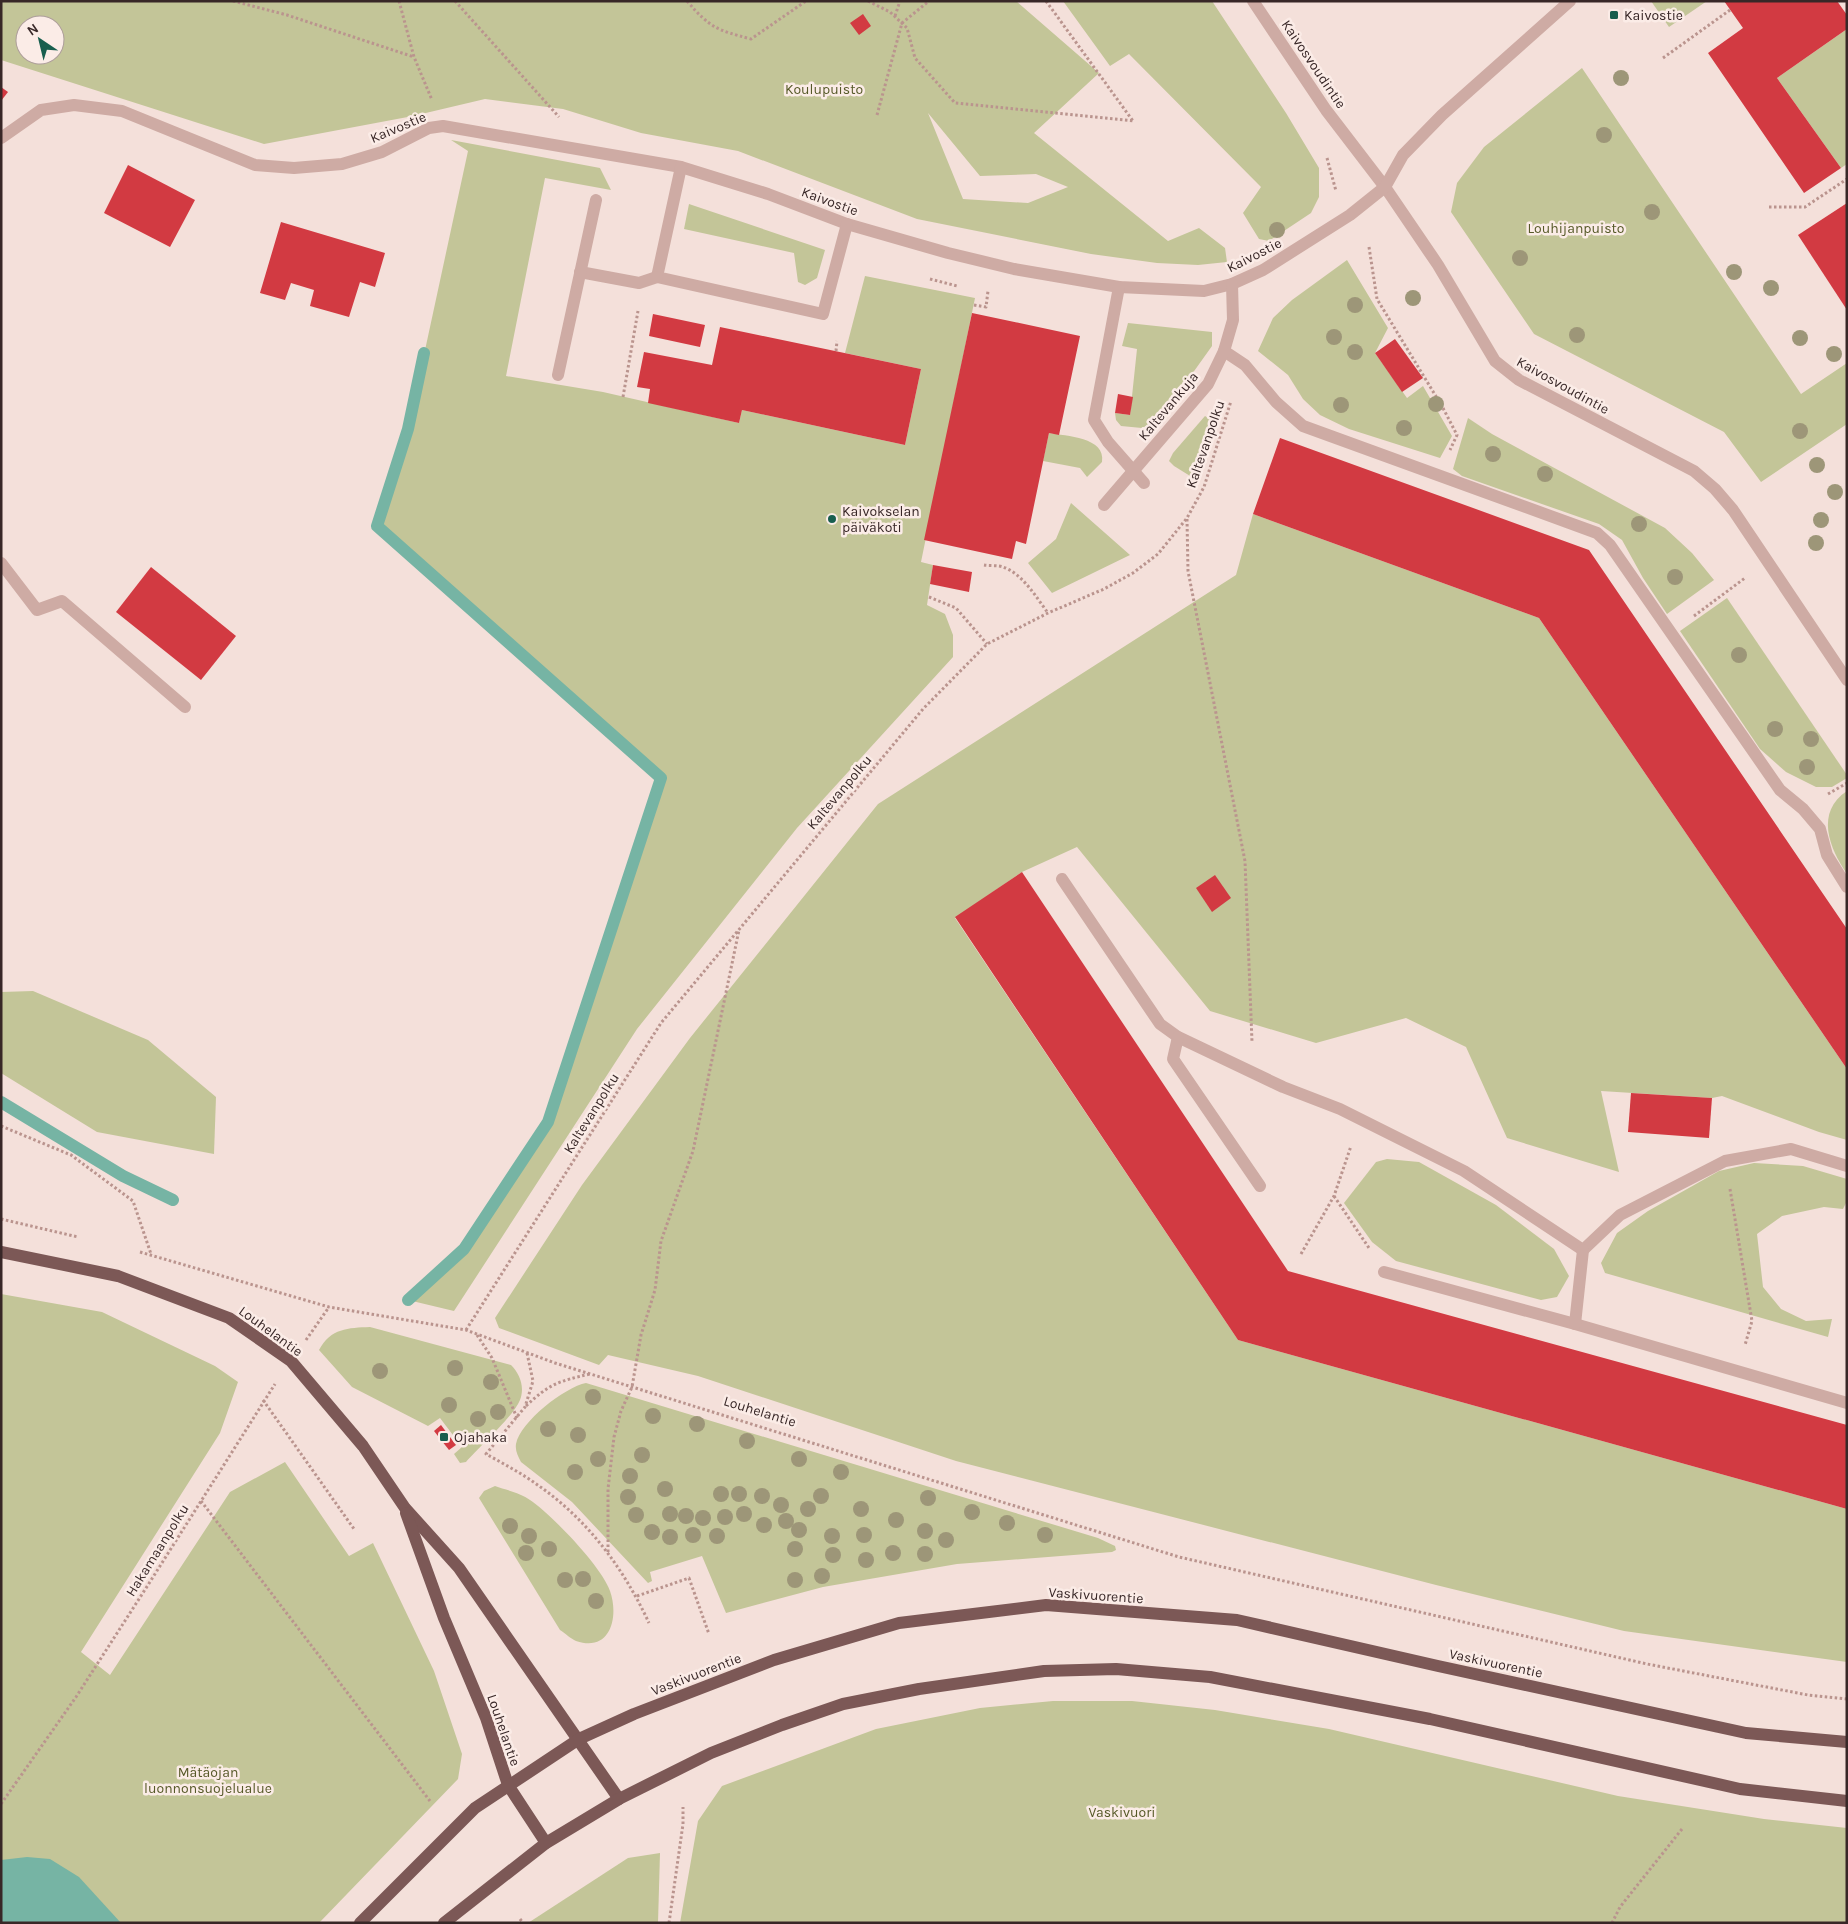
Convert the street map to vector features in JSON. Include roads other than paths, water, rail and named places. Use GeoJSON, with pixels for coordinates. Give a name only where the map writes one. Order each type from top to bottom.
{"type":"FeatureCollection","features":[{"type":"Feature","properties":{"kind":"main road","name":"Louhelantie"},"geometry":{"type":"LineString","coordinates":[[1,1252],[118,1276],[220,1314],[229,1318],[291,1361],[363,1446],[405,1508],[459,1568],[619,1799]]}},
{"type":"Feature","properties":{"kind":"main road","name":"Louhelantie"},"geometry":{"type":"LineString","coordinates":[[405,1508],[444,1618],[486,1718],[508,1785],[546,1842]]}},
{"type":"Feature","properties":{"kind":"main road","name":"Vaskivuorentie"},"geometry":{"type":"LineString","coordinates":[[360,1923],[475,1808],[578,1738],[634,1714],[774,1660],[899,1623],[1046,1605],[1237,1620],[1746,1733],[1847,1742]]}},
{"type":"Feature","properties":{"kind":"main road"},"geometry":{"type":"LineString","coordinates":[[444,1923],[546,1842],[619,1799],[711,1753],[782,1725],[843,1704],[918,1689],[1044,1672],[1116,1669],[1210,1677],[1430,1719],[1740,1789],[1847,1801]]}},
{"type":"Feature","properties":{"kind":"street","name":"Kaivosvoudintie"},"geometry":{"type":"LineString","coordinates":[[1253,1],[1326,110],[1385,187],[1438,265],[1494,361],[1519,380],[1694,471],[1721,496],[1847,680]]}},
{"type":"Feature","properties":{"kind":"street","name":"Kaivostie"},"geometry":{"type":"LineString","coordinates":[[1,138],[41,110],[74,105],[122,111],[255,165],[294,168],[342,164],[382,152],[429,128],[443,126],[681,167],[768,194],[847,224],[948,253],[1014,269],[1119,287],[1204,291],[1232,284],[1263,270],[1331,228],[1385,187],[1403,155],[1442,115],[1570,1]]}},
{"type":"Feature","properties":{"kind":"street"},"geometry":{"type":"LineString","coordinates":[[657,277],[681,167]]}},
{"type":"Feature","properties":{"kind":"street"},"geometry":{"type":"LineString","coordinates":[[558,375],[596,200]]}},
{"type":"Feature","properties":{"kind":"street"},"geometry":{"type":"LineString","coordinates":[[580,272],[639,283],[657,277],[823,314],[847,224]]}},
{"type":"Feature","properties":{"kind":"street","name":"Kaltevankuja"},"geometry":{"type":"LineString","coordinates":[[1104,505],[1208,384],[1224,351],[1233,320],[1232,284]]}},
{"type":"Feature","properties":{"kind":"street"},"geometry":{"type":"LineString","coordinates":[[1119,287],[1094,420],[1108,442],[1132,472],[1144,483]]}},
{"type":"Feature","properties":{"kind":"street"},"geometry":{"type":"LineString","coordinates":[[1224,351],[1245,365],[1276,402],[1303,426],[1597,533],[1610,545],[1780,790],[1802,809],[1820,829],[1827,855],[1847,887]]}},
{"type":"Feature","properties":{"kind":"street"},"geometry":{"type":"LineString","coordinates":[[1,563],[37,610],[62,601],[185,707]]}},
{"type":"Feature","properties":{"kind":"street"},"geometry":{"type":"LineString","coordinates":[[1062,878],[1160,1024],[1178,1037],[1283,1087],[1340,1109],[1464,1171],[1583,1250]]}},
{"type":"Feature","properties":{"kind":"street"},"geometry":{"type":"LineString","coordinates":[[1178,1037],[1173,1059],[1260,1186]]}},
{"type":"Feature","properties":{"kind":"street"},"geometry":{"type":"LineString","coordinates":[[1576,1324],[1583,1250],[1620,1215],[1725,1161],[1791,1149],[1847,1166]]}},
{"type":"Feature","properties":{"kind":"street"},"geometry":{"type":"LineString","coordinates":[[1384,1272],[1576,1324],[1847,1403]]}},
{"type":"Feature","properties":{"kind":"water"},"geometry":{"type":"Polygon","coordinates":[[[27,1857],[50,1859],[79,1877],[121,1923],[1,1923],[1,1860],[27,1857]]]}},
{"type":"Feature","properties":{"kind":"waterway"},"geometry":{"type":"LineString","coordinates":[[408,1300],[464,1249],[548,1122],[661,778],[377,526],[408,429],[424,353]]}},
{"type":"Feature","properties":{"kind":"waterway"},"geometry":{"type":"LineString","coordinates":[[1,1102],[123,1176],[173,1200]]}},
{"type":"Feature","properties":{"kind":"place","name":"Kaivostie"},"geometry":{"type":"Point","coordinates":[1614,15]}},
{"type":"Feature","properties":{"kind":"place","name":"Kaivokselan päiväkoti"},"geometry":{"type":"Point","coordinates":[832,519]}},
{"type":"Feature","properties":{"kind":"place","name":"Ojahaka"},"geometry":{"type":"Point","coordinates":[444,1437]}},
{"type":"Feature","properties":{"kind":"park label","name":"Koulupuisto"},"geometry":{"type":"Point","coordinates":[824,89]}},
{"type":"Feature","properties":{"kind":"park label","name":"Louhijanpuisto"},"geometry":{"type":"Point","coordinates":[1576,228]}},
{"type":"Feature","properties":{"kind":"park label","name":"Mätäojan luonnonsuojelualue"},"geometry":{"type":"Point","coordinates":[208,1780]}},
{"type":"Feature","properties":{"kind":"park label","name":"Vaskivuori"},"geometry":{"type":"Point","coordinates":[1122,1812]}}]}
